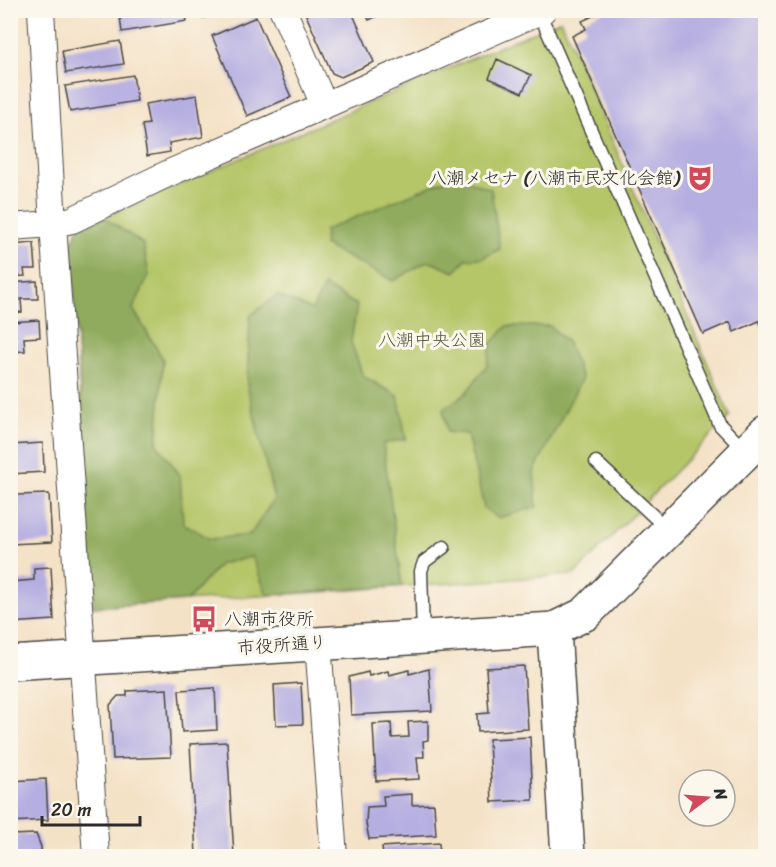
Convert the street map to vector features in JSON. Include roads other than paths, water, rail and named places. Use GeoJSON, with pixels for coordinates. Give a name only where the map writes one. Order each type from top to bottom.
{"type":"FeatureCollection","features":[{"type":"Feature","properties":{"kind":"street"},"geometry":{"type":"LineString","coordinates":[[41,10],[53,224],[96,856]]}},
{"type":"Feature","properties":{"kind":"street"},"geometry":{"type":"LineString","coordinates":[[283,10],[324,105]]}},
{"type":"Feature","properties":{"kind":"street"},"geometry":{"type":"LineString","coordinates":[[10,227],[53,224],[72,220],[167,174],[536,12]]}},
{"type":"Feature","properties":{"kind":"street"},"geometry":{"type":"LineString","coordinates":[[568,856],[554,629],[585,614],[756,442]]}},
{"type":"Feature","properties":{"kind":"street","name":"市役所通り"},"geometry":{"type":"LineString","coordinates":[[10,663],[554,629]]}},
{"type":"Feature","properties":{"kind":"street"},"geometry":{"type":"LineString","coordinates":[[318,643],[334,856]]}},
{"type":"Feature","properties":{"kind":"lane"},"geometry":{"type":"LineString","coordinates":[[536,12],[720,425],[756,442]]}},
{"type":"Feature","properties":{"kind":"lane"},"geometry":{"type":"LineString","coordinates":[[596,462],[669,530]]}},
{"type":"Feature","properties":{"kind":"lane"},"geometry":{"type":"LineString","coordinates":[[423,637],[421,571],[424,562],[444,547]]}},
{"type":"Feature","properties":{"kind":"place","name":"八潮メセナ (八潮市民文化会館)"},"geometry":{"type":"Point","coordinates":[700,178]}},
{"type":"Feature","properties":{"kind":"place","name":"八潮市役所"},"geometry":{"type":"Point","coordinates":[204,619]}},
{"type":"Feature","properties":{"kind":"park label","name":"八潮中央公園"},"geometry":{"type":"Point","coordinates":[432,340]}}]}
